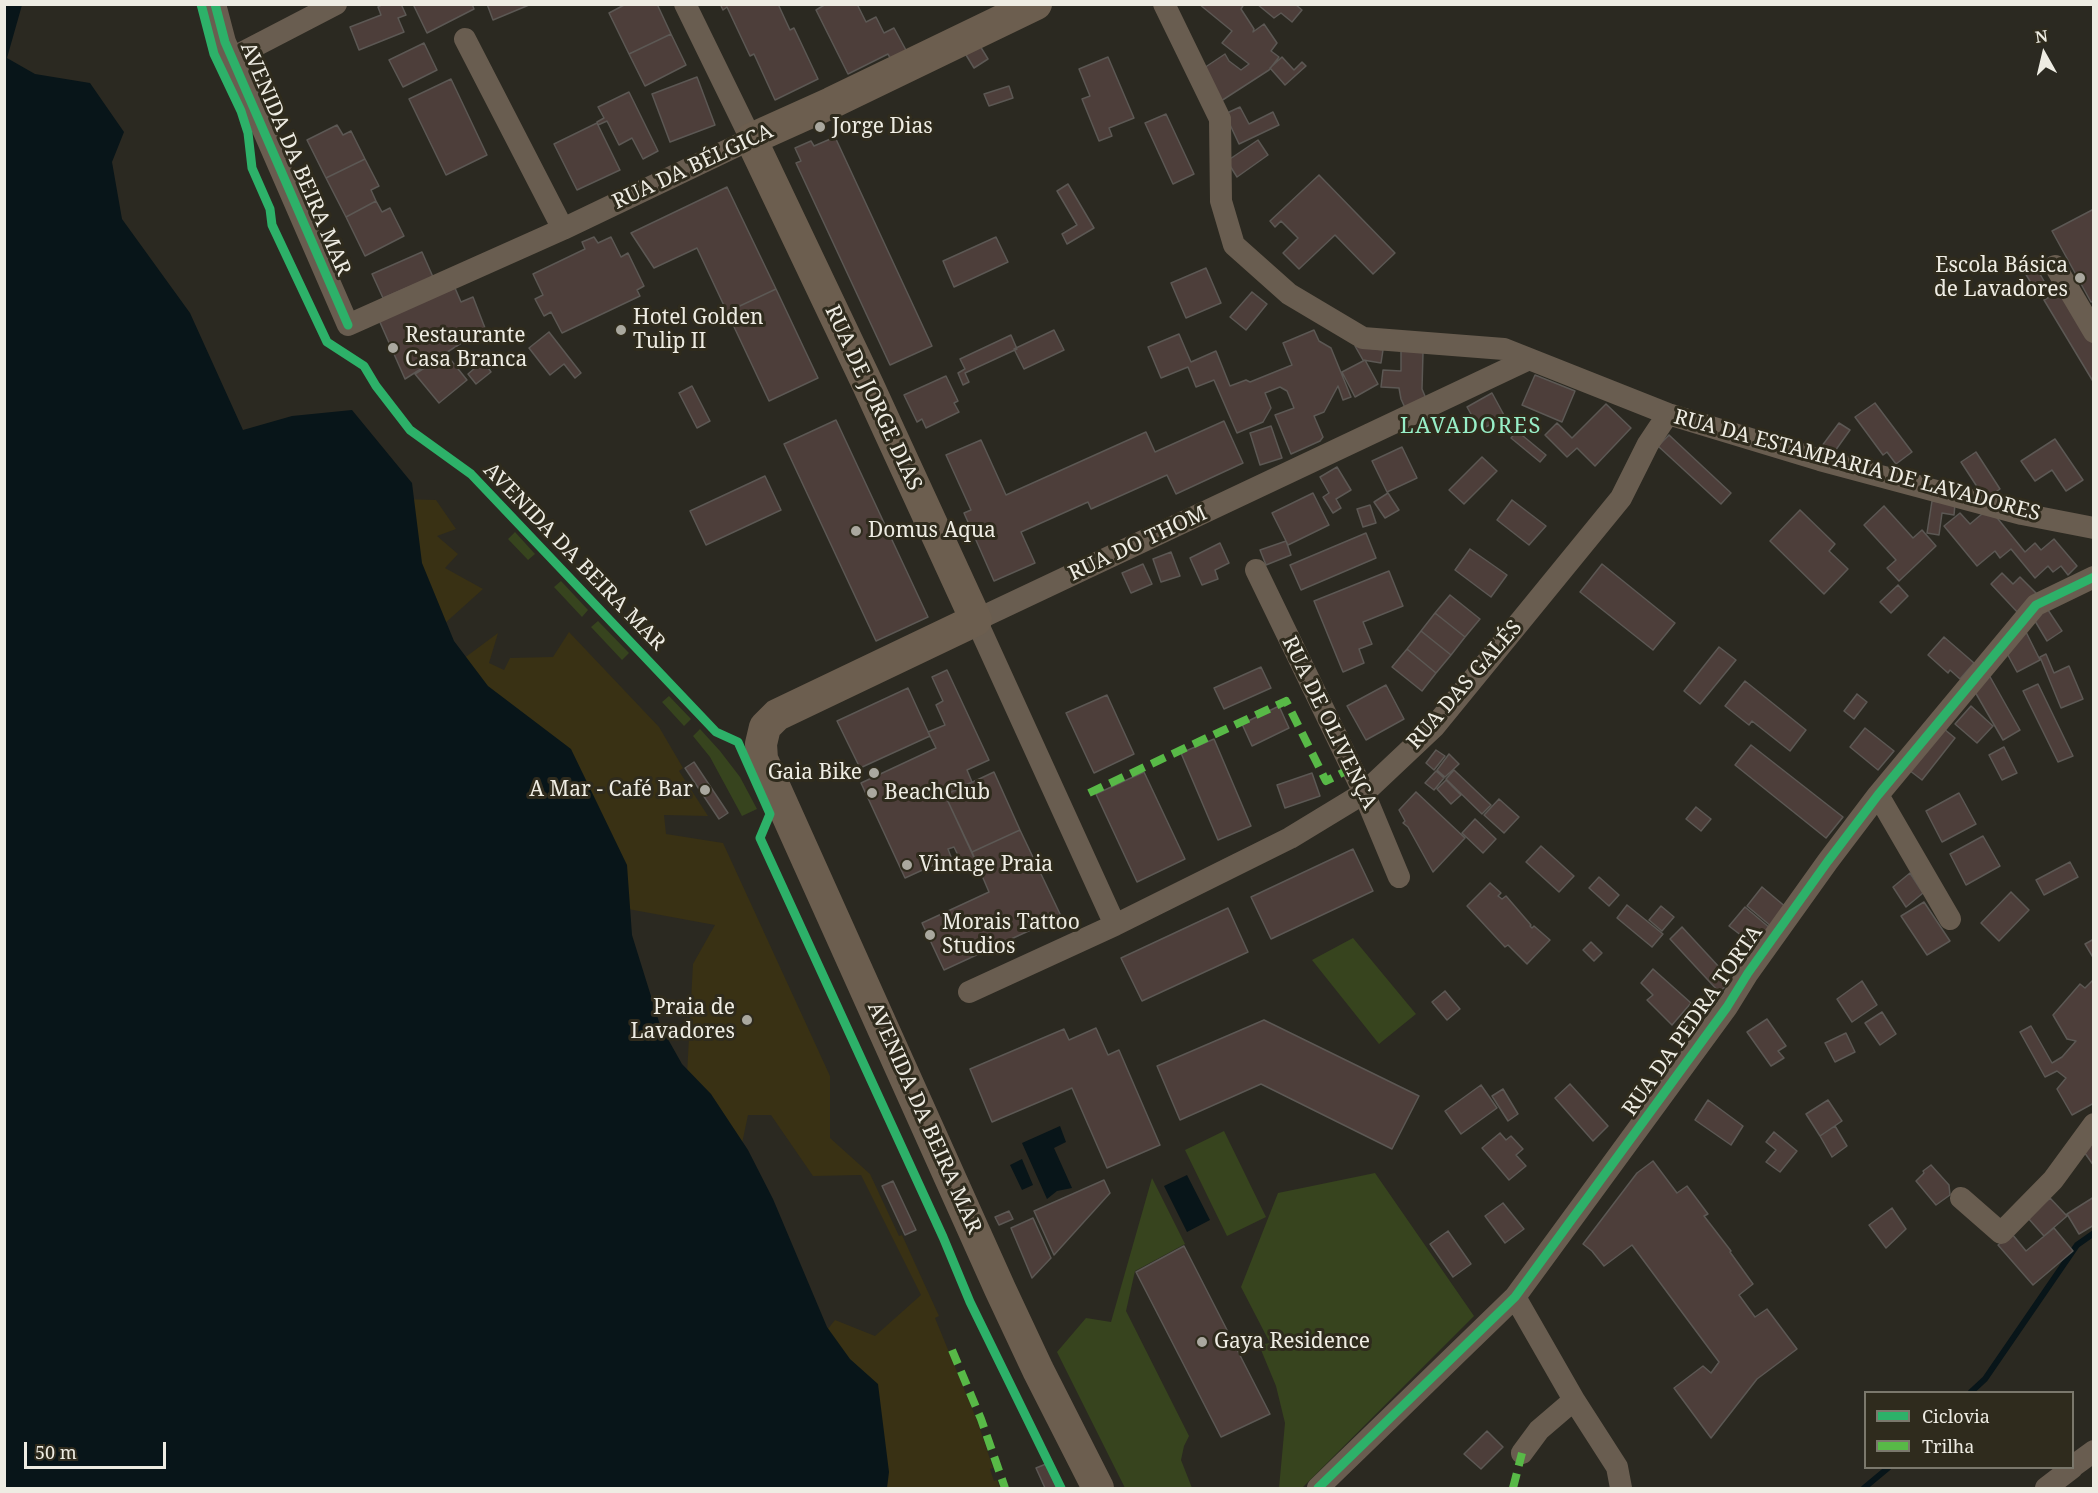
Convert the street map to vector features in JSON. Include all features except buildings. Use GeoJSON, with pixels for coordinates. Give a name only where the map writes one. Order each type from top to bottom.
{"type":"FeatureCollection","features":[{"type":"Feature","properties":{"kind":"main road","name":"RUA DA BÉLGICA"},"geometry":{"type":"LineString","coordinates":[[751,139],[1036,4]]}},
{"type":"Feature","properties":{"kind":"main road","name":"RUA DE JORGE DIAS"},"geometry":{"type":"LineString","coordinates":[[751,139],[976,620]]}},
{"type":"Feature","properties":{"kind":"main road","name":"RUA DO THOM"},"geometry":{"type":"LineString","coordinates":[[761,744],[765,728],[777,715],[976,620]]}},
{"type":"Feature","properties":{"kind":"main road","name":"AVENIDA DA BEIRA MAR"},"geometry":{"type":"LineString","coordinates":[[761,744],[762,759],[1000,1289],[1098,1488]]}},
{"type":"Feature","properties":{"kind":"street","name":"AVENIDA DA BEIRA MAR"},"geometry":{"type":"LineString","coordinates":[[215,4],[225,42],[348,325]]}},
{"type":"Feature","properties":{"kind":"street"},"geometry":{"type":"LineString","coordinates":[[232,58],[336,4]]}},
{"type":"Feature","properties":{"kind":"street","name":"RUA DE JORGE DIAS"},"geometry":{"type":"LineString","coordinates":[[685,4],[751,139]]}},
{"type":"Feature","properties":{"kind":"street","name":"RUA DA ESTAMPARIA DE LAVADORES"},"geometry":{"type":"LineString","coordinates":[[1164,4],[1220,119],[1221,201],[1234,245],[1289,294],[1363,338],[1504,349],[1668,414],[1820,460],[2022,514],[2094,528]]}},
{"type":"Feature","properties":{"kind":"street"},"geometry":{"type":"LineString","coordinates":[[465,39],[563,228]]}},
{"type":"Feature","properties":{"kind":"street","name":"RUA DA BÉLGICA"},"geometry":{"type":"LineString","coordinates":[[348,325],[563,228],[751,139]]}},
{"type":"Feature","properties":{"kind":"street"},"geometry":{"type":"LineString","coordinates":[[2055,266],[2094,332]]}},
{"type":"Feature","properties":{"kind":"street","name":"RUA DO THOM"},"geometry":{"type":"LineString","coordinates":[[976,620],[1529,358]]}},
{"type":"Feature","properties":{"kind":"street","name":"RUA DAS GALÉS"},"geometry":{"type":"LineString","coordinates":[[969,992],[1115,925],[1290,838],[1364,793],[1434,727],[1621,498],[1648,444],[1668,414]]}},
{"type":"Feature","properties":{"kind":"street","name":"RUA DE OLIVENÇA"},"geometry":{"type":"LineString","coordinates":[[1256,570],[1364,793],[1399,877]]}},
{"type":"Feature","properties":{"kind":"street","name":"RUA DA PEDRA TORTA"},"geometry":{"type":"LineString","coordinates":[[1318,1488],[1515,1297],[1713,1026],[1827,861],[1878,795],[2036,605],[2094,577]]}},
{"type":"Feature","properties":{"kind":"street","name":"RUA DE JORGE DIAS"},"geometry":{"type":"LineString","coordinates":[[976,620],[1115,925]]}},
{"type":"Feature","properties":{"kind":"street"},"geometry":{"type":"LineString","coordinates":[[1878,795],[1950,919]]}},
{"type":"Feature","properties":{"kind":"street"},"geometry":{"type":"LineString","coordinates":[[1961,1198],[2001,1233],[2053,1180],[2094,1124]]}},
{"type":"Feature","properties":{"kind":"street"},"geometry":{"type":"LineString","coordinates":[[1515,1297],[1574,1400],[1617,1467],[1622,1488]]}},
{"type":"Feature","properties":{"kind":"street"},"geometry":{"type":"LineString","coordinates":[[1522,1453],[1539,1430],[1574,1400]]}},
{"type":"Feature","properties":{"kind":"street"},"geometry":{"type":"LineString","coordinates":[[2074,1466],[2094,1451]]}},
{"type":"Feature","properties":{"kind":"street"},"geometry":{"type":"LineString","coordinates":[[2046,1488],[2070,1469]]}},
{"type":"Feature","properties":{"kind":"green space"},"geometry":{"type":"Polygon","coordinates":[[[515,532],[535,554],[528,560],[508,539],[515,532]]]}},
{"type":"Feature","properties":{"kind":"green space"},"geometry":{"type":"Polygon","coordinates":[[[561,581],[588,610],[582,617],[554,587],[561,581]]]}},
{"type":"Feature","properties":{"kind":"green space"},"geometry":{"type":"Polygon","coordinates":[[[598,621],[629,653],[622,660],[591,627],[598,621]]]}},
{"type":"Feature","properties":{"kind":"green space"},"geometry":{"type":"Polygon","coordinates":[[[669,696],[691,719],[684,726],[662,702],[669,696]]]}},
{"type":"Feature","properties":{"kind":"green space"},"geometry":{"type":"Polygon","coordinates":[[[700,729],[740,777],[757,809],[742,816],[710,757],[693,736],[700,729]]]}},
{"type":"Feature","properties":{"kind":"green space"},"geometry":{"type":"Polygon","coordinates":[[[1353,938],[1416,1014],[1379,1044],[1312,960],[1353,938]]]}},
{"type":"Feature","properties":{"kind":"green space"},"geometry":{"type":"Polygon","coordinates":[[[1224,1131],[1266,1217],[1227,1236],[1185,1150],[1224,1131]]]}},
{"type":"Feature","properties":{"kind":"green space"},"geometry":{"type":"Polygon","coordinates":[[[1375,1173],[1474,1316],[1302,1488],[1279,1488],[1285,1423],[1276,1386],[1259,1345],[1270,1343],[1241,1287],[1278,1193],[1375,1173]]]}},
{"type":"Feature","properties":{"kind":"green space"},"geometry":{"type":"Polygon","coordinates":[[[1152,1178],[1185,1244],[1135,1271],[1126,1311],[1189,1436],[1181,1460],[1192,1488],[1125,1488],[1057,1352],[1086,1318],[1111,1322],[1152,1178]]]}},
{"type":"Feature","properties":{"kind":"sand"},"geometry":{"type":"Polygon","coordinates":[[[396,499],[436,500],[456,529],[437,536],[458,554],[445,568],[483,589],[443,625],[463,659],[498,633],[489,663],[504,670],[510,658],[553,657],[569,632],[659,727],[683,768],[679,771],[708,816],[664,815],[666,834],[723,843],[830,1076],[830,1138],[870,1174],[899,1236],[902,1235],[939,1316],[935,1318],[978,1423],[993,1468],[990,1469],[994,1481],[997,1480],[1000,1488],[807,1488],[819,1464],[816,1414],[779,1390],[835,1320],[875,1336],[921,1295],[861,1175],[813,1176],[771,1115],[748,1115],[731,1196],[684,1130],[693,964],[715,925],[552,895],[389,583],[396,499]]]}},
{"type":"Feature","properties":{"kind":"shaded area"},"geometry":{"type":"Polygon","coordinates":[[[4,5],[22,5],[7,58],[35,74],[90,83],[124,132],[112,162],[122,219],[190,313],[243,430],[292,416],[352,410],[412,483],[422,563],[454,641],[488,686],[571,749],[627,865],[632,935],[660,1025],[682,1064],[711,1094],[748,1150],[773,1199],[827,1327],[850,1359],[878,1384],[889,1472],[887,1488],[5,1488],[4,5]]]}},
{"type":"Feature","properties":{"kind":"shaded area"},"geometry":{"type":"Polygon","coordinates":[[[1060,1126],[1066,1142],[1054,1148],[1072,1188],[1057,1191],[1047,1199],[1022,1143],[1060,1126]]]}},
{"type":"Feature","properties":{"kind":"shaded area"},"geometry":{"type":"Polygon","coordinates":[[[1022,1159],[1033,1185],[1022,1190],[1010,1165],[1022,1159]]]}},
{"type":"Feature","properties":{"kind":"shaded area"},"geometry":{"type":"Polygon","coordinates":[[[1187,1175],[1210,1220],[1187,1232],[1164,1186],[1187,1175]]]}},
{"type":"Feature","properties":{"kind":"waterway"},"geometry":{"type":"LineString","coordinates":[[1972,1391],[1985,1379],[2077,1245],[2094,1233]]}},
{"type":"Feature","properties":{"kind":"waterway"},"geometry":{"type":"LineString","coordinates":[[1864,1488],[1887,1469]]}},
{"type":"Feature","properties":{"kind":"marked path"},"geometry":{"type":"LineString","coordinates":[[1089,793],[1286,701],[1326,781],[1352,768]]}},
{"type":"Feature","properties":{"kind":"marked path"},"geometry":{"type":"LineString","coordinates":[[952,1350],[981,1419],[1005,1488]]}},
{"type":"Feature","properties":{"kind":"marked path"},"geometry":{"type":"LineString","coordinates":[[1513,1488],[1522,1453]]}},
{"type":"Feature","properties":{"kind":"cycle path"},"geometry":{"type":"LineString","coordinates":[[201,4],[214,54],[241,111],[248,133],[252,168],[270,209],[272,225],[327,342],[364,366],[376,386],[410,430],[471,474],[716,732],[738,742],[770,814],[760,838],[943,1237],[970,1302],[1061,1488]]}},
{"type":"Feature","properties":{"kind":"cycle path"},"geometry":{"type":"LineString","coordinates":[[215,4],[225,42],[348,325]]}},
{"type":"Feature","properties":{"kind":"cycle path"},"geometry":{"type":"LineString","coordinates":[[1318,1488],[1515,1297],[1727,1007],[1748,973],[1878,795],[2036,605],[2094,577]]}},
{"type":"Feature","properties":{"kind":"place","name":"Jorge Dias"},"geometry":{"type":"Point","coordinates":[820,127]}},
{"type":"Feature","properties":{"kind":"place","name":"Escola Básica de Lavadores"},"geometry":{"type":"Point","coordinates":[2080,278]}},
{"type":"Feature","properties":{"kind":"place","name":"Hotel Golden Tulip II"},"geometry":{"type":"Point","coordinates":[621,330]}},
{"type":"Feature","properties":{"kind":"place","name":"Restaurante Casa Branca"},"geometry":{"type":"Point","coordinates":[393,348]}},
{"type":"Feature","properties":{"kind":"place","name":"Domus Aqua"},"geometry":{"type":"Point","coordinates":[856,531]}},
{"type":"Feature","properties":{"kind":"place","name":"Gaia Bike"},"geometry":{"type":"Point","coordinates":[874,773]}},
{"type":"Feature","properties":{"kind":"place","name":"A Mar - Café Bar"},"geometry":{"type":"Point","coordinates":[705,790]}},
{"type":"Feature","properties":{"kind":"place","name":"BeachClub"},"geometry":{"type":"Point","coordinates":[872,793]}},
{"type":"Feature","properties":{"kind":"place","name":"Vintage Praia"},"geometry":{"type":"Point","coordinates":[907,865]}},
{"type":"Feature","properties":{"kind":"place","name":"Morais Tattoo Studios"},"geometry":{"type":"Point","coordinates":[930,935]}},
{"type":"Feature","properties":{"kind":"place","name":"Praia de Lavadores"},"geometry":{"type":"Point","coordinates":[747,1020]}},
{"type":"Feature","properties":{"kind":"place","name":"Gaya Residence"},"geometry":{"type":"Point","coordinates":[1202,1342]}},
{"type":"Feature","properties":{"kind":"district","name":"LAVADORES"},"geometry":{"type":"Point","coordinates":[1471,427]}}]}
